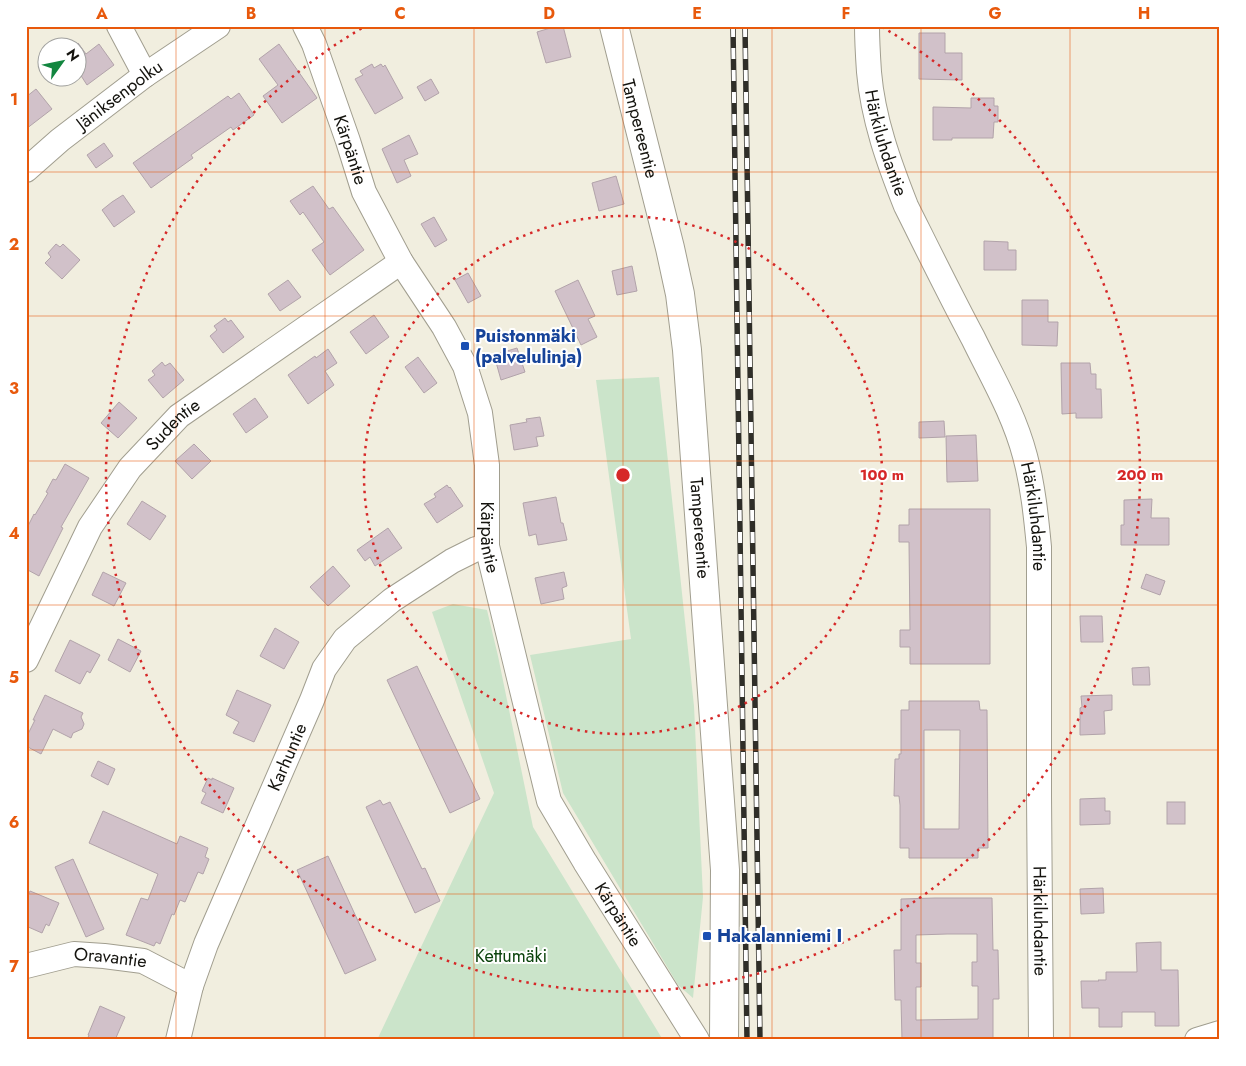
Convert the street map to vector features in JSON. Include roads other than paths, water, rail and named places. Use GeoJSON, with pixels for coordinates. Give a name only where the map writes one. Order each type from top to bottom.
{"type":"FeatureCollection","features":[{"type":"Feature","properties":{"kind":"main road","name":"Tampereentie"},"geometry":{"type":"LineString","coordinates":[[614,26],[670,248],[680,294],[687,350],[724,870],[724,1040]]}},
{"type":"Feature","properties":{"kind":"street"},"geometry":{"type":"LineString","coordinates":[[119,26],[145,75]]}},
{"type":"Feature","properties":{"kind":"street","name":"Jäniksenpolku"},"geometry":{"type":"LineString","coordinates":[[26,170],[60,140],[145,75],[218,26]]}},
{"type":"Feature","properties":{"kind":"street","name":"Kärpäntie"},"geometry":{"type":"LineString","coordinates":[[305,26],[314,44],[364,192],[401,262],[444,327],[465,366],[480,413],[487,465],[486,546],[549,801],[696,1040]]}},
{"type":"Feature","properties":{"kind":"street","name":"Härkiluhdantie"},"geometry":{"type":"LineString","coordinates":[[867,26],[869,73],[874,106],[882,140],[894,174],[910,214],[1003,396],[1023,448],[1032,486],[1039,547],[1038,796],[1041,1040]]}},
{"type":"Feature","properties":{"kind":"street","name":"Sudentie"},"geometry":{"type":"LineString","coordinates":[[26,660],[90,527],[130,468],[179,416],[401,262]]}},
{"type":"Feature","properties":{"kind":"street","name":"Karhuntie"},"geometry":{"type":"LineString","coordinates":[[178,1040],[191,986],[206,944],[324,669],[345,639],[392,600],[452,561],[486,546]]}},
{"type":"Feature","properties":{"kind":"street","name":"Oravantie"},"geometry":{"type":"LineString","coordinates":[[26,966],[74,954],[143,961],[191,986]]}},
{"type":"Feature","properties":{"kind":"street"},"geometry":{"type":"LineString","coordinates":[[1197,1040],[1220,1033]]}},
{"type":"Feature","properties":{"kind":"railway"},"geometry":{"type":"LineString","coordinates":[[733,26],[747,1040]]}},
{"type":"Feature","properties":{"kind":"railway"},"geometry":{"type":"LineString","coordinates":[[745,26],[760,1040]]}},
{"type":"Feature","properties":{"kind":"place","name":"Puistonmäki (palvelulinja)"},"geometry":{"type":"Point","coordinates":[465,346]}},
{"type":"Feature","properties":{"kind":"place","name":"Hakalanniemi I"},"geometry":{"type":"Point","coordinates":[707,936]}},
{"type":"Feature","properties":{"kind":"park label","name":"Kettumäki"},"geometry":{"type":"Point","coordinates":[511,956]}}]}
